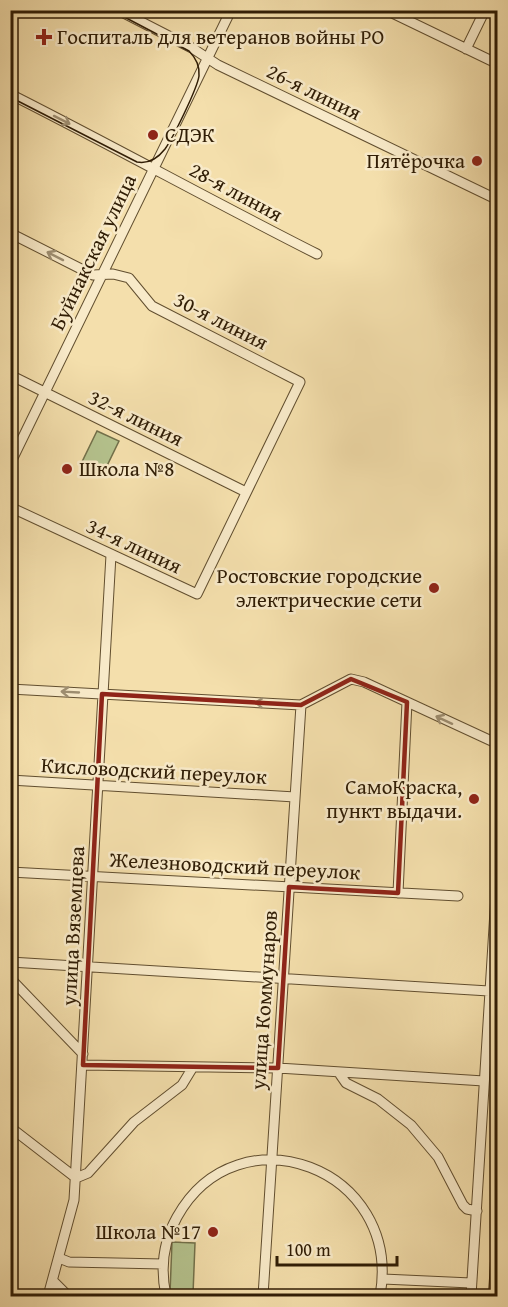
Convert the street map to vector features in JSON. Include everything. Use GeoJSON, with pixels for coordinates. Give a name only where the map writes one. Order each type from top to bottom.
{"type":"FeatureCollection","features":[{"type":"Feature","properties":{"kind":"main road"},"geometry":{"type":"LineString","coordinates":[[495,1296],[498,1244]]}},
{"type":"Feature","properties":{"kind":"street","name":"26-я линия"},"geometry":{"type":"LineString","coordinates":[[118,10],[208,57],[218,65],[498,200]]}},
{"type":"Feature","properties":{"kind":"street","name":"Буйнакская улица"},"geometry":{"type":"LineString","coordinates":[[10,464],[231,10]]}},
{"type":"Feature","properties":{"kind":"street"},"geometry":{"type":"LineString","coordinates":[[386,10],[498,64]]}},
{"type":"Feature","properties":{"kind":"street"},"geometry":{"type":"LineString","coordinates":[[466,49],[485,10]]}},
{"type":"Feature","properties":{"kind":"street","name":"28-я линия"},"geometry":{"type":"LineString","coordinates":[[10,94],[154,168],[237,215],[317,254]]}},
{"type":"Feature","properties":{"kind":"street","name":"30-я линия"},"geometry":{"type":"LineString","coordinates":[[10,233],[93,275],[113,274],[129,278],[152,306],[300,382],[246,492]]}},
{"type":"Feature","properties":{"kind":"street","name":"32-я линия"},"geometry":{"type":"LineString","coordinates":[[10,375],[246,492]]}},
{"type":"Feature","properties":{"kind":"street","name":"34-я линия"},"geometry":{"type":"LineString","coordinates":[[10,507],[197,594],[246,492]]}},
{"type":"Feature","properties":{"kind":"street","name":"улица Вяземцева"},"geometry":{"type":"LineString","coordinates":[[48,1296],[74,1200],[76,1178],[111,555]]}},
{"type":"Feature","properties":{"kind":"street"},"geometry":{"type":"LineString","coordinates":[[10,689],[301,705],[351,679],[364,682],[498,744]]}},
{"type":"Feature","properties":{"kind":"street"},"geometry":{"type":"LineString","coordinates":[[398,893],[407,702]]}},
{"type":"Feature","properties":{"kind":"street","name":"улица Коммунаров"},"geometry":{"type":"LineString","coordinates":[[263,1296],[301,705]]}},
{"type":"Feature","properties":{"kind":"street","name":"Кисловодский переулок"},"geometry":{"type":"LineString","coordinates":[[10,780],[295,797]]}},
{"type":"Feature","properties":{"kind":"street"},"geometry":{"type":"LineString","coordinates":[[471,1296],[498,863]]}},
{"type":"Feature","properties":{"kind":"street","name":"Железноводский переулок"},"geometry":{"type":"LineString","coordinates":[[10,872],[458,896]]}},
{"type":"Feature","properties":{"kind":"street"},"geometry":{"type":"LineString","coordinates":[[10,962],[489,991]]}},
{"type":"Feature","properties":{"kind":"street"},"geometry":{"type":"LineString","coordinates":[[10,978],[83,1054]]}},
{"type":"Feature","properties":{"kind":"street"},"geometry":{"type":"LineString","coordinates":[[83,1065],[278,1068],[484,1081]]}},
{"type":"Feature","properties":{"kind":"street"},"geometry":{"type":"LineString","coordinates":[[11,1130],[76,1178],[88,1173],[134,1122],[182,1085],[193,1067]]}},
{"type":"Feature","properties":{"kind":"street"},"geometry":{"type":"LineString","coordinates":[[339,1073],[346,1083],[378,1099],[411,1125],[438,1157],[463,1205],[467,1209],[477,1211]]}},
{"type":"Feature","properties":{"kind":"street"},"geometry":{"type":"LineString","coordinates":[[166,1296],[163,1264],[171,1229],[182,1208],[196,1191],[231,1168],[255,1162],[272,1161],[290,1161],[315,1168],[348,1189],[372,1222],[380,1243],[383,1279],[380,1296]]}},
{"type":"Feature","properties":{"kind":"street"},"geometry":{"type":"LineString","coordinates":[[58,1258],[69,1262],[163,1264]]}},
{"type":"Feature","properties":{"kind":"street"},"geometry":{"type":"LineString","coordinates":[[383,1279],[471,1283]]}},
{"type":"Feature","properties":{"kind":"street"},"geometry":{"type":"LineString","coordinates":[[53,1281],[68,1296]]}},
{"type":"Feature","properties":{"kind":"highlighted area"},"geometry":{"type":"Polygon","coordinates":[[[351,679],[407,702],[398,893],[289,887],[278,1068],[83,1065],[102,694],[301,705],[351,679]]]}},
{"type":"Feature","properties":{"kind":"green space"},"geometry":{"type":"Polygon","coordinates":[[[97,431],[119,441],[102,476],[80,466],[97,431]]]}},
{"type":"Feature","properties":{"kind":"green space"},"geometry":{"type":"Polygon","coordinates":[[[172,1242],[195,1243],[193,1294],[170,1293],[172,1242]]]}},
{"type":"Feature","properties":{"kind":"tram line"},"geometry":{"type":"LineString","coordinates":[[10,97],[137,162],[149,161],[159,155],[169,143],[179,124],[197,82],[199,72],[196,59],[189,51],[111,10]]}},
{"type":"Feature","properties":{"kind":"place","name":"Госпиталь для ветеранов войны РО"},"geometry":{"type":"Point","coordinates":[44,37]}},
{"type":"Feature","properties":{"kind":"place","name":"СДЭК"},"geometry":{"type":"Point","coordinates":[153,135]}},
{"type":"Feature","properties":{"kind":"place","name":"Пятёрочка"},"geometry":{"type":"Point","coordinates":[477,161]}},
{"type":"Feature","properties":{"kind":"place","name":"Школа №8"},"geometry":{"type":"Point","coordinates":[67,469]}},
{"type":"Feature","properties":{"kind":"place","name":"Ростовские городские электрические сети"},"geometry":{"type":"Point","coordinates":[434,588]}},
{"type":"Feature","properties":{"kind":"place","name":"СамоКраска, пункт выдачи."},"geometry":{"type":"Point","coordinates":[474,799]}},
{"type":"Feature","properties":{"kind":"place","name":"Школа №17"},"geometry":{"type":"Point","coordinates":[213,1232]}}]}
